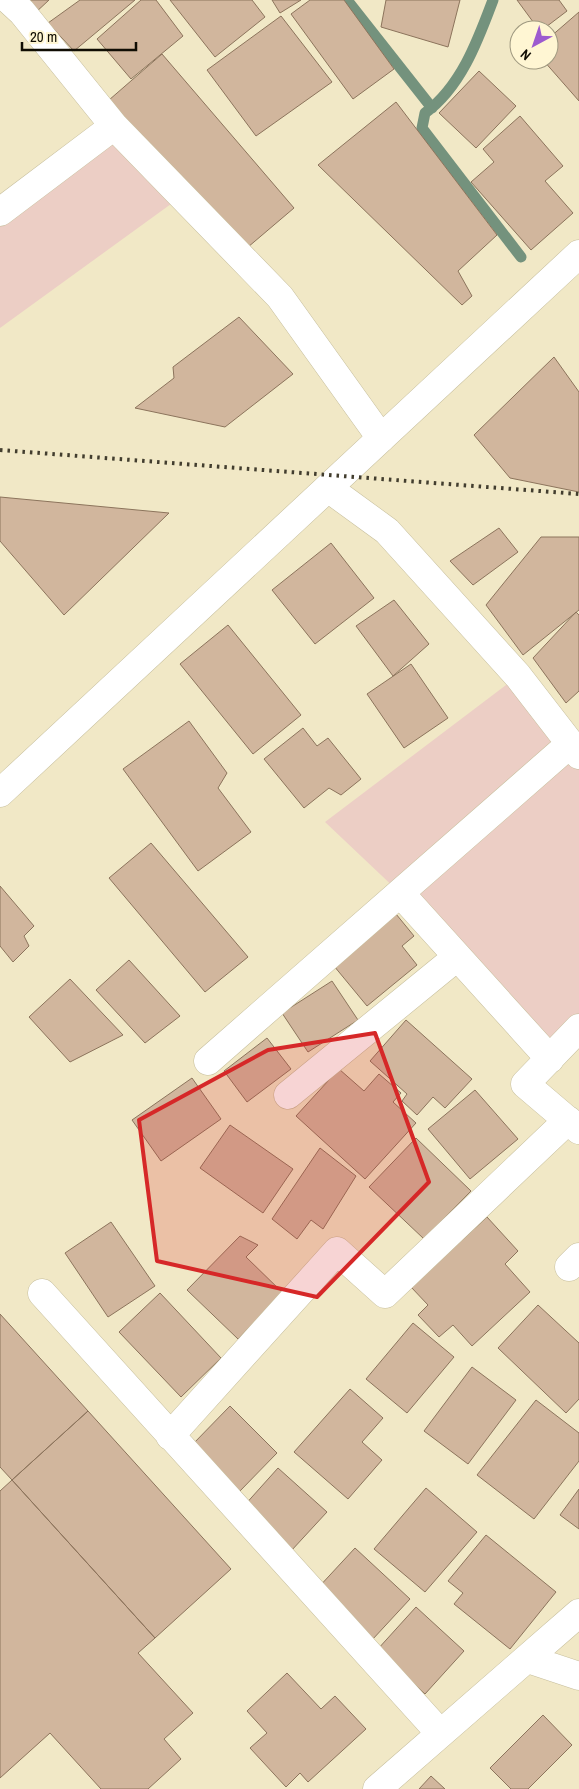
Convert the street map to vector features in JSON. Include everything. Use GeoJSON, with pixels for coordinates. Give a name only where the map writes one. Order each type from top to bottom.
{"type":"FeatureCollection","features":[{"type":"Feature","properties":{"kind":"street"},"geometry":{"type":"LineString","coordinates":[[9,0],[22,12],[114,126],[280,297],[381,438]]}},
{"type":"Feature","properties":{"kind":"street"},"geometry":{"type":"LineString","coordinates":[[0,212],[114,126]]}},
{"type":"Feature","properties":{"kind":"street"},"geometry":{"type":"LineString","coordinates":[[0,793],[579,254]]}},
{"type":"Feature","properties":{"kind":"street"},"geometry":{"type":"LineString","coordinates":[[208,1062],[400,893],[574,749],[518,676],[387,531],[328,488]]}},
{"type":"Feature","properties":{"kind":"street"},"geometry":{"type":"LineString","coordinates":[[400,893],[550,1059]]}},
{"type":"Feature","properties":{"kind":"street"},"geometry":{"type":"LineString","coordinates":[[288,1095],[457,957]]}},
{"type":"Feature","properties":{"kind":"street"},"geometry":{"type":"LineString","coordinates":[[170,1436],[337,1251],[385,1294],[574,1125],[525,1084],[579,1028]]}},
{"type":"Feature","properties":{"kind":"street"},"geometry":{"type":"LineString","coordinates":[[42,1293],[440,1732]]}},
{"type":"Feature","properties":{"kind":"street"},"geometry":{"type":"LineString","coordinates":[[377,1789],[440,1732],[528,1659],[579,1613]]}},
{"type":"Feature","properties":{"kind":"street"},"geometry":{"type":"LineString","coordinates":[[528,1659],[579,1676]]}},
{"type":"Feature","properties":{"kind":"highlighted area"},"geometry":{"type":"Polygon","coordinates":[[[375,1033],[429,1182],[317,1297],[157,1261],[139,1120],[268,1050],[375,1033]]]}},
{"type":"Feature","properties":{"kind":"shaded area"},"geometry":{"type":"Polygon","coordinates":[[[114,126],[182,196],[0,328],[0,212],[114,126]]]}},
{"type":"Feature","properties":{"kind":"shaded area"},"geometry":{"type":"Polygon","coordinates":[[[518,676],[579,755],[579,1028],[550,1059],[400,893],[325,822],[518,676]]]}},
{"type":"Feature","properties":{"kind":"building"},"geometry":{"type":"Polygon","coordinates":[[[21,0],[49,0],[34,14],[21,0]]]}},
{"type":"Feature","properties":{"kind":"building"},"geometry":{"type":"Polygon","coordinates":[[[80,0],[135,0],[74,51],[48,23],[80,0]]]}},
{"type":"Feature","properties":{"kind":"building"},"geometry":{"type":"Polygon","coordinates":[[[141,0],[156,0],[183,36],[131,79],[97,39],[141,0]]]}},
{"type":"Feature","properties":{"kind":"building"},"geometry":{"type":"Polygon","coordinates":[[[170,0],[252,0],[265,17],[215,57],[170,0]]]}},
{"type":"Feature","properties":{"kind":"building"},"geometry":{"type":"Polygon","coordinates":[[[272,0],[301,0],[280,13],[272,0]]]}},
{"type":"Feature","properties":{"kind":"building"},"geometry":{"type":"Polygon","coordinates":[[[310,0],[344,0],[394,69],[353,99],[291,14],[310,0]]]}},
{"type":"Feature","properties":{"kind":"building"},"geometry":{"type":"Polygon","coordinates":[[[386,0],[460,0],[448,47],[381,27],[386,0]]]}},
{"type":"Feature","properties":{"kind":"building"},"geometry":{"type":"Polygon","coordinates":[[[517,0],[559,0],[567,11],[555,20],[532,20],[517,0]]]}},
{"type":"Feature","properties":{"kind":"building"},"geometry":{"type":"Polygon","coordinates":[[[579,12],[579,101],[552,70],[559,70],[559,29],[579,12]]]}},
{"type":"Feature","properties":{"kind":"building"},"geometry":{"type":"Polygon","coordinates":[[[281,16],[332,82],[256,136],[207,70],[281,16]]]}},
{"type":"Feature","properties":{"kind":"building"},"geometry":{"type":"Polygon","coordinates":[[[162,54],[294,208],[241,253],[109,100],[162,54]]]}},
{"type":"Feature","properties":{"kind":"building"},"geometry":{"type":"Polygon","coordinates":[[[479,71],[516,106],[476,148],[439,113],[479,71]]]}},
{"type":"Feature","properties":{"kind":"building"},"geometry":{"type":"Polygon","coordinates":[[[396,102],[497,235],[458,271],[472,296],[462,305],[318,165],[396,102]]]}},
{"type":"Feature","properties":{"kind":"building"},"geometry":{"type":"Polygon","coordinates":[[[520,116],[563,166],[545,181],[573,213],[531,250],[471,182],[494,162],[483,149],[520,116]]]}},
{"type":"Feature","properties":{"kind":"building"},"geometry":{"type":"Polygon","coordinates":[[[239,317],[293,374],[225,427],[135,408],[174,378],[173,367],[239,317]]]}},
{"type":"Feature","properties":{"kind":"building"},"geometry":{"type":"Polygon","coordinates":[[[554,357],[579,392],[579,492],[510,478],[474,435],[554,357]]]}},
{"type":"Feature","properties":{"kind":"building"},"geometry":{"type":"Polygon","coordinates":[[[0,497],[169,513],[64,615],[0,541],[0,497]]]}},
{"type":"Feature","properties":{"kind":"building"},"geometry":{"type":"Polygon","coordinates":[[[499,528],[518,552],[473,585],[450,561],[499,528]]]}},
{"type":"Feature","properties":{"kind":"building"},"geometry":{"type":"Polygon","coordinates":[[[541,537],[579,537],[579,610],[523,655],[486,605],[541,537]]]}},
{"type":"Feature","properties":{"kind":"building"},"geometry":{"type":"Polygon","coordinates":[[[331,543],[374,598],[315,644],[272,590],[331,543]]]}},
{"type":"Feature","properties":{"kind":"building"},"geometry":{"type":"Polygon","coordinates":[[[394,600],[429,644],[393,676],[356,626],[394,600]]]}},
{"type":"Feature","properties":{"kind":"building"},"geometry":{"type":"Polygon","coordinates":[[[576,612],[579,615],[579,691],[566,703],[533,658],[576,612]]]}},
{"type":"Feature","properties":{"kind":"building"},"geometry":{"type":"Polygon","coordinates":[[[228,625],[301,715],[253,754],[180,664],[228,625]]]}},
{"type":"Feature","properties":{"kind":"building"},"geometry":{"type":"Polygon","coordinates":[[[411,664],[448,718],[404,748],[367,694],[411,664]]]}},
{"type":"Feature","properties":{"kind":"building"},"geometry":{"type":"Polygon","coordinates":[[[189,721],[227,773],[218,788],[251,832],[198,871],[123,769],[189,721]]]}},
{"type":"Feature","properties":{"kind":"building"},"geometry":{"type":"Polygon","coordinates":[[[303,728],[317,746],[328,738],[361,779],[341,795],[329,788],[304,808],[264,759],[303,728]]]}},
{"type":"Feature","properties":{"kind":"building"},"geometry":{"type":"Polygon","coordinates":[[[151,843],[248,957],[205,992],[109,878],[151,843]]]}},
{"type":"Feature","properties":{"kind":"building"},"geometry":{"type":"Polygon","coordinates":[[[0,886],[34,926],[24,936],[29,946],[13,962],[0,946],[0,886]]]}},
{"type":"Feature","properties":{"kind":"building"},"geometry":{"type":"Polygon","coordinates":[[[396,914],[414,936],[402,946],[417,965],[367,1006],[334,966],[396,914]]]}},
{"type":"Feature","properties":{"kind":"building"},"geometry":{"type":"Polygon","coordinates":[[[129,960],[180,1016],[145,1043],[96,990],[129,960]]]}},
{"type":"Feature","properties":{"kind":"building"},"geometry":{"type":"Polygon","coordinates":[[[70,979],[123,1035],[70,1062],[29,1017],[70,979]]]}},
{"type":"Feature","properties":{"kind":"building"},"geometry":{"type":"Polygon","coordinates":[[[332,981],[358,1020],[308,1052],[282,1013],[332,981]]]}},
{"type":"Feature","properties":{"kind":"building"},"geometry":{"type":"Polygon","coordinates":[[[406,1020],[472,1079],[445,1108],[433,1097],[417,1115],[402,1101],[407,1094],[370,1061],[406,1020]]]}},
{"type":"Feature","properties":{"kind":"building"},"geometry":{"type":"Polygon","coordinates":[[[267,1038],[291,1069],[247,1102],[224,1071],[267,1038]]]}},
{"type":"Feature","properties":{"kind":"building"},"geometry":{"type":"Polygon","coordinates":[[[339,1069],[364,1091],[379,1074],[401,1093],[393,1102],[416,1123],[365,1179],[296,1116],[339,1069]]]}},
{"type":"Feature","properties":{"kind":"building"},"geometry":{"type":"Polygon","coordinates":[[[192,1078],[221,1119],[161,1161],[132,1120],[192,1078]]]}},
{"type":"Feature","properties":{"kind":"building"},"geometry":{"type":"Polygon","coordinates":[[[475,1090],[518,1139],[470,1179],[428,1129],[475,1090]]]}},
{"type":"Feature","properties":{"kind":"building"},"geometry":{"type":"Polygon","coordinates":[[[230,1125],[293,1169],[263,1213],[200,1168],[230,1125]]]}},
{"type":"Feature","properties":{"kind":"building"},"geometry":{"type":"Polygon","coordinates":[[[416,1138],[471,1191],[424,1239],[369,1187],[416,1138]]]}},
{"type":"Feature","properties":{"kind":"building"},"geometry":{"type":"Polygon","coordinates":[[[320,1148],[356,1176],[323,1229],[311,1220],[297,1239],[272,1219],[320,1148]]]}},
{"type":"Feature","properties":{"kind":"building"},"geometry":{"type":"Polygon","coordinates":[[[487,1217],[518,1251],[505,1264],[530,1292],[472,1346],[453,1325],[439,1337],[418,1315],[428,1305],[411,1287],[487,1217]]]}},
{"type":"Feature","properties":{"kind":"building"},"geometry":{"type":"Polygon","coordinates":[[[111,1222],[155,1286],[108,1317],[65,1253],[111,1222]]]}},
{"type":"Feature","properties":{"kind":"building"},"geometry":{"type":"Polygon","coordinates":[[[240,1236],[258,1245],[246,1257],[283,1293],[238,1339],[187,1290],[240,1236]]]}},
{"type":"Feature","properties":{"kind":"building"},"geometry":{"type":"Polygon","coordinates":[[[160,1293],[221,1358],[181,1397],[119,1332],[160,1293]]]}},
{"type":"Feature","properties":{"kind":"building"},"geometry":{"type":"Polygon","coordinates":[[[538,1305],[579,1343],[579,1399],[566,1413],[498,1348],[538,1305]]]}},
{"type":"Feature","properties":{"kind":"building"},"geometry":{"type":"Polygon","coordinates":[[[0,1314],[88,1411],[12,1480],[0,1467],[0,1314]]]}},
{"type":"Feature","properties":{"kind":"building"},"geometry":{"type":"Polygon","coordinates":[[[413,1323],[454,1357],[407,1413],[366,1379],[413,1323]]]}},
{"type":"Feature","properties":{"kind":"building"},"geometry":{"type":"Polygon","coordinates":[[[472,1367],[516,1400],[468,1464],[424,1431],[472,1367]]]}},
{"type":"Feature","properties":{"kind":"building"},"geometry":{"type":"Polygon","coordinates":[[[350,1389],[383,1418],[362,1442],[382,1460],[348,1499],[294,1452],[350,1389]]]}},
{"type":"Feature","properties":{"kind":"building"},"geometry":{"type":"Polygon","coordinates":[[[536,1400],[579,1433],[579,1461],[534,1519],[477,1475],[536,1400]]]}},
{"type":"Feature","properties":{"kind":"building"},"geometry":{"type":"Polygon","coordinates":[[[230,1406],[277,1453],[239,1492],[192,1445],[230,1406]]]}},
{"type":"Feature","properties":{"kind":"building"},"geometry":{"type":"Polygon","coordinates":[[[88,1411],[231,1569],[155,1638],[12,1480],[88,1411]]]}},
{"type":"Feature","properties":{"kind":"building"},"geometry":{"type":"Polygon","coordinates":[[[278,1468],[327,1512],[291,1551],[243,1507],[278,1468]]]}},
{"type":"Feature","properties":{"kind":"building"},"geometry":{"type":"Polygon","coordinates":[[[12,1480],[155,1638],[138,1653],[193,1713],[164,1739],[181,1759],[148,1789],[101,1789],[50,1733],[0,1778],[0,1491],[12,1480]]]}},
{"type":"Feature","properties":{"kind":"building"},"geometry":{"type":"Polygon","coordinates":[[[426,1488],[477,1532],[425,1592],[374,1549],[426,1488]]]}},
{"type":"Feature","properties":{"kind":"building"},"geometry":{"type":"Polygon","coordinates":[[[579,1489],[579,1529],[560,1515],[579,1489]]]}},
{"type":"Feature","properties":{"kind":"building"},"geometry":{"type":"Polygon","coordinates":[[[486,1535],[556,1592],[510,1649],[454,1604],[463,1593],[448,1581],[486,1535]]]}},
{"type":"Feature","properties":{"kind":"building"},"geometry":{"type":"Polygon","coordinates":[[[355,1548],[410,1599],[372,1640],[317,1589],[355,1548]]]}},
{"type":"Feature","properties":{"kind":"building"},"geometry":{"type":"Polygon","coordinates":[[[416,1607],[464,1651],[425,1694],[377,1650],[416,1607]]]}},
{"type":"Feature","properties":{"kind":"building"},"geometry":{"type":"Polygon","coordinates":[[[287,1673],[321,1709],[335,1696],[366,1729],[308,1782],[300,1773],[286,1787],[250,1748],[267,1733],[247,1711],[287,1673]]]}},
{"type":"Feature","properties":{"kind":"building"},"geometry":{"type":"Polygon","coordinates":[[[543,1715],[572,1745],[528,1789],[511,1789],[490,1768],[543,1715]]]}},
{"type":"Feature","properties":{"kind":"building"},"geometry":{"type":"Polygon","coordinates":[[[431,1776],[445,1789],[419,1789],[431,1776]]]}},
{"type":"Feature","properties":{"kind":"waterway"},"geometry":{"type":"LineString","coordinates":[[347,0],[432,108]]}},
{"type":"Feature","properties":{"kind":"waterway"},"geometry":{"type":"LineString","coordinates":[[493,0],[467,62],[449,90],[425,113],[422,128],[521,257]]}},
{"type":"Feature","properties":{"kind":"railway"},"geometry":{"type":"LineString","coordinates":[[0,450],[579,494]]}}]}
